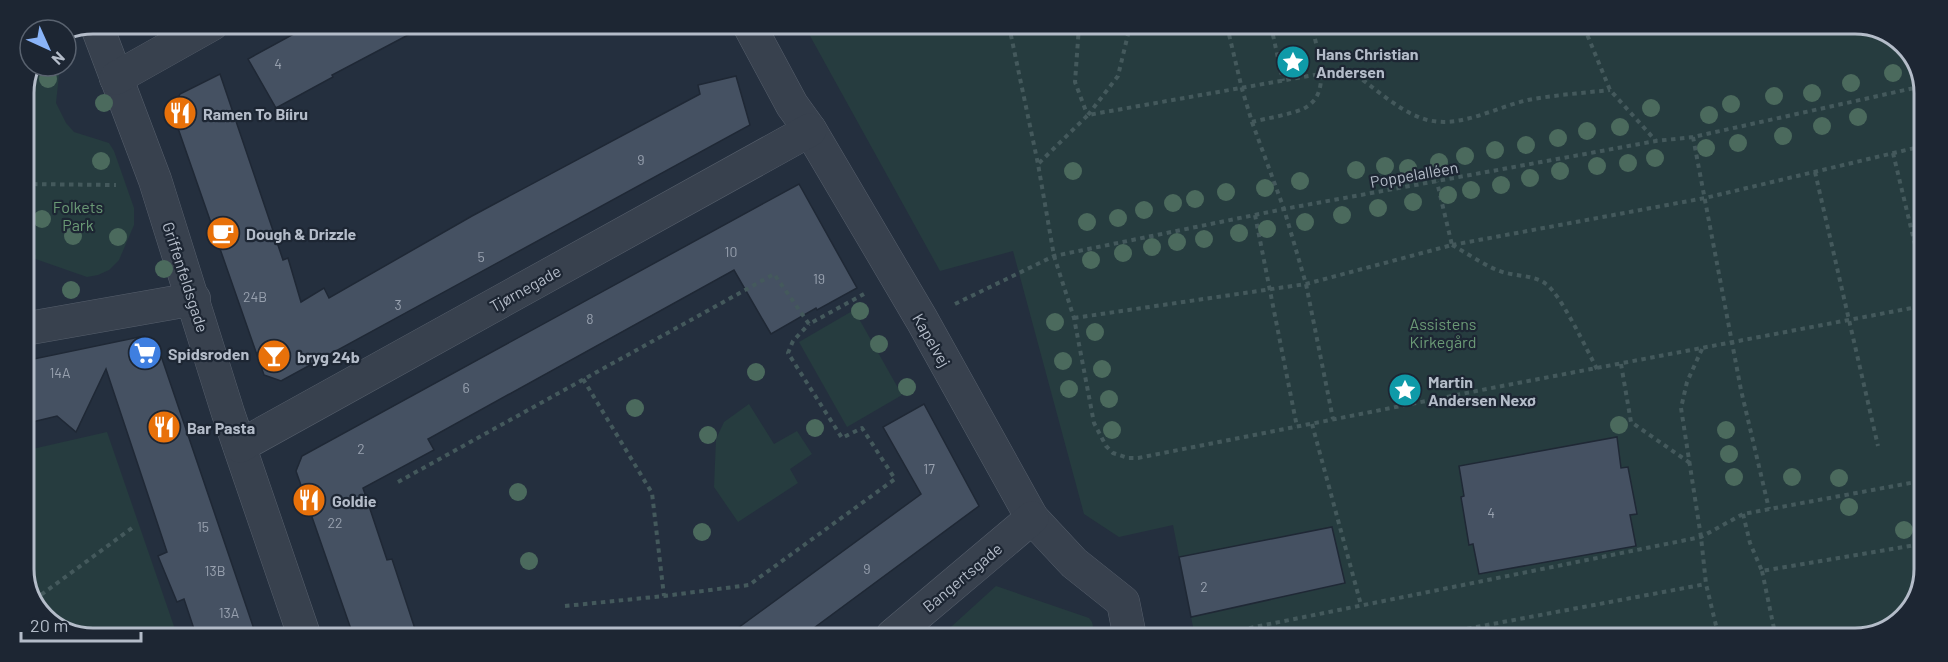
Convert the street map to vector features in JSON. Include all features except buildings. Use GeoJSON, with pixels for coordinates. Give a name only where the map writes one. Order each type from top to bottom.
{"type":"FeatureCollection","features":[{"type":"Feature","properties":{"kind":"street","name":"Griffenfeldsgade"},"geometry":{"type":"LineString","coordinates":[[100,34],[155,180],[240,446],[301,627]]}},
{"type":"Feature","properties":{"kind":"street"},"geometry":{"type":"LineString","coordinates":[[117,78],[194,34]]}},
{"type":"Feature","properties":{"kind":"street","name":"Kapelvej"},"geometry":{"type":"LineString","coordinates":[[754,34],[792,105],[810,130],[922,320],[1032,518],[1074,563],[1123,602],[1129,627]]}},
{"type":"Feature","properties":{"kind":"street","name":"Tjørnegade"},"geometry":{"type":"LineString","coordinates":[[240,446],[810,130]]}},
{"type":"Feature","properties":{"kind":"street"},"geometry":{"type":"LineString","coordinates":[[34,327],[194,299]]}},
{"type":"Feature","properties":{"kind":"street","name":"Bangertsgade"},"geometry":{"type":"LineString","coordinates":[[903,627],[1032,518]]}},
{"type":"Feature","properties":{"kind":"path"},"geometry":{"type":"LineString","coordinates":[[1011,34],[1038,164],[1053,256],[1074,318],[1094,423],[1106,446],[1113,453],[1128,458],[1138,458],[1913,308]]}},
{"type":"Feature","properties":{"kind":"path"},"geometry":{"type":"LineString","coordinates":[[1079,34],[1076,82],[1088,115]]}},
{"type":"Feature","properties":{"kind":"path"},"geometry":{"type":"LineString","coordinates":[[1038,164],[1088,115],[1118,76],[1128,34]]}},
{"type":"Feature","properties":{"kind":"path"},"geometry":{"type":"LineString","coordinates":[[1229,34],[1252,122],[1284,209],[1306,284],[1334,419]]}},
{"type":"Feature","properties":{"kind":"path"},"geometry":{"type":"LineString","coordinates":[[1273,34],[1283,81]]}},
{"type":"Feature","properties":{"kind":"path"},"geometry":{"type":"LineString","coordinates":[[1252,122],[1303,109],[1319,93],[1322,74],[1314,34]]}},
{"type":"Feature","properties":{"kind":"path"},"geometry":{"type":"LineString","coordinates":[[1587,34],[1610,90],[1656,141]]}},
{"type":"Feature","properties":{"kind":"path"},"geometry":{"type":"LineString","coordinates":[[1088,115],[1348,69],[1402,108],[1419,117],[1438,122],[1458,121],[1527,100],[1610,90]]}},
{"type":"Feature","properties":{"kind":"path","name":"Poppelalléen"},"geometry":{"type":"LineString","coordinates":[[922,320],[1053,256],[1284,209],[1656,141],[1693,137],[1913,88]]}},
{"type":"Feature","properties":{"kind":"path"},"geometry":{"type":"LineString","coordinates":[[1693,137],[1732,344],[1769,509]]}},
{"type":"Feature","properties":{"kind":"path"},"geometry":{"type":"LineString","coordinates":[[1074,318],[1306,284],[1452,245],[1704,198],[1913,148]]}},
{"type":"Feature","properties":{"kind":"path"},"geometry":{"type":"LineString","coordinates":[[1893,153],[1913,238]]}},
{"type":"Feature","properties":{"kind":"path"},"geometry":{"type":"LineString","coordinates":[[1815,172],[1878,446]]}},
{"type":"Feature","properties":{"kind":"path"},"geometry":{"type":"LineString","coordinates":[[34,184],[93,183],[135,186],[155,180]]}},
{"type":"Feature","properties":{"kind":"path"},"geometry":{"type":"LineString","coordinates":[[1437,182],[1452,245],[1495,270],[1537,279],[1548,285],[1565,310],[1597,369]]}},
{"type":"Feature","properties":{"kind":"path"},"geometry":{"type":"LineString","coordinates":[[1255,215],[1297,427]]}},
{"type":"Feature","properties":{"kind":"path"},"geometry":{"type":"LineString","coordinates":[[398,482],[774,274],[809,324]]}},
{"type":"Feature","properties":{"kind":"path"},"geometry":{"type":"LineString","coordinates":[[565,606],[749,585],[895,479],[862,428],[842,438],[788,352],[793,341],[809,324],[896,277]]}},
{"type":"Feature","properties":{"kind":"path"},"geometry":{"type":"LineString","coordinates":[[1702,349],[1686,382],[1681,408],[1706,584],[1715,627]]}},
{"type":"Feature","properties":{"kind":"path"},"geometry":{"type":"LineString","coordinates":[[1622,364],[1631,422],[1690,463]]}},
{"type":"Feature","properties":{"kind":"path"},"geometry":{"type":"LineString","coordinates":[[583,379],[652,494],[664,596]]}},
{"type":"Feature","properties":{"kind":"path"},"geometry":{"type":"LineString","coordinates":[[1312,424],[1361,605]]}},
{"type":"Feature","properties":{"kind":"path"},"geometry":{"type":"LineString","coordinates":[[1250,627],[1701,537],[1743,514],[1914,482]]}},
{"type":"Feature","properties":{"kind":"path"},"geometry":{"type":"LineString","coordinates":[[1743,514],[1750,543],[1762,571],[1774,627]]}},
{"type":"Feature","properties":{"kind":"path"},"geometry":{"type":"LineString","coordinates":[[41,595],[132,528]]}},
{"type":"Feature","properties":{"kind":"path"},"geometry":{"type":"LineString","coordinates":[[1762,571],[1914,545]]}},
{"type":"Feature","properties":{"kind":"path"},"geometry":{"type":"LineString","coordinates":[[1478,627],[1706,584]]}},
{"type":"Feature","properties":{"kind":"green space","name":"Assistens Kirkegård"},"geometry":{"type":"Polygon","coordinates":[[[809,34],[1854,34],[1870,37],[1887,44],[1901,58],[1910,75],[1913,90],[1914,568],[1909,591],[1904,601],[1890,615],[1862,627],[1193,627],[1173,525],[1119,537],[1084,514],[1013,251],[940,271],[809,34]]]}},
{"type":"Feature","properties":{"kind":"green space","name":"Folkets Park"},"geometry":{"type":"Polygon","coordinates":[[[37,78],[59,78],[56,103],[66,123],[74,132],[109,143],[134,208],[134,225],[119,260],[109,270],[87,277],[34,259],[34,94],[37,78]]]}},
{"type":"Feature","properties":{"kind":"green space"},"geometry":{"type":"Polygon","coordinates":[[[854,310],[902,395],[847,427],[799,342],[854,310]]]}},
{"type":"Feature","properties":{"kind":"green space"},"geometry":{"type":"Polygon","coordinates":[[[749,404],[774,444],[797,431],[812,454],[790,469],[798,483],[738,522],[714,487],[716,439],[724,422],[749,404]]]}},
{"type":"Feature","properties":{"kind":"green space"},"geometry":{"type":"Polygon","coordinates":[[[107,432],[174,627],[86,627],[61,618],[42,598],[35,572],[35,448],[107,432]]]}},
{"type":"Feature","properties":{"kind":"green space"},"geometry":{"type":"Polygon","coordinates":[[[996,586],[1089,618],[1093,627],[951,627],[996,586]]]}},
{"type":"Feature","properties":{"kind":"place","name":"Hans Christian Andersen"},"geometry":{"type":"Point","coordinates":[1293,62]}},
{"type":"Feature","properties":{"kind":"place","name":"Ramen To Bíiru"},"geometry":{"type":"Point","coordinates":[180,113]}},
{"type":"Feature","properties":{"kind":"place","name":"Dough & Drizzle"},"geometry":{"type":"Point","coordinates":[223,233]}},
{"type":"Feature","properties":{"kind":"place","name":"Spidsroden"},"geometry":{"type":"Point","coordinates":[145,353]}},
{"type":"Feature","properties":{"kind":"place","name":"bryg 24b"},"geometry":{"type":"Point","coordinates":[274,356]}},
{"type":"Feature","properties":{"kind":"place","name":"Martin Andersen Nexø"},"geometry":{"type":"Point","coordinates":[1405,390]}},
{"type":"Feature","properties":{"kind":"place","name":"Bar Pasta"},"geometry":{"type":"Point","coordinates":[164,427]}},
{"type":"Feature","properties":{"kind":"place","name":"Goldie"},"geometry":{"type":"Point","coordinates":[309,500]}}]}
